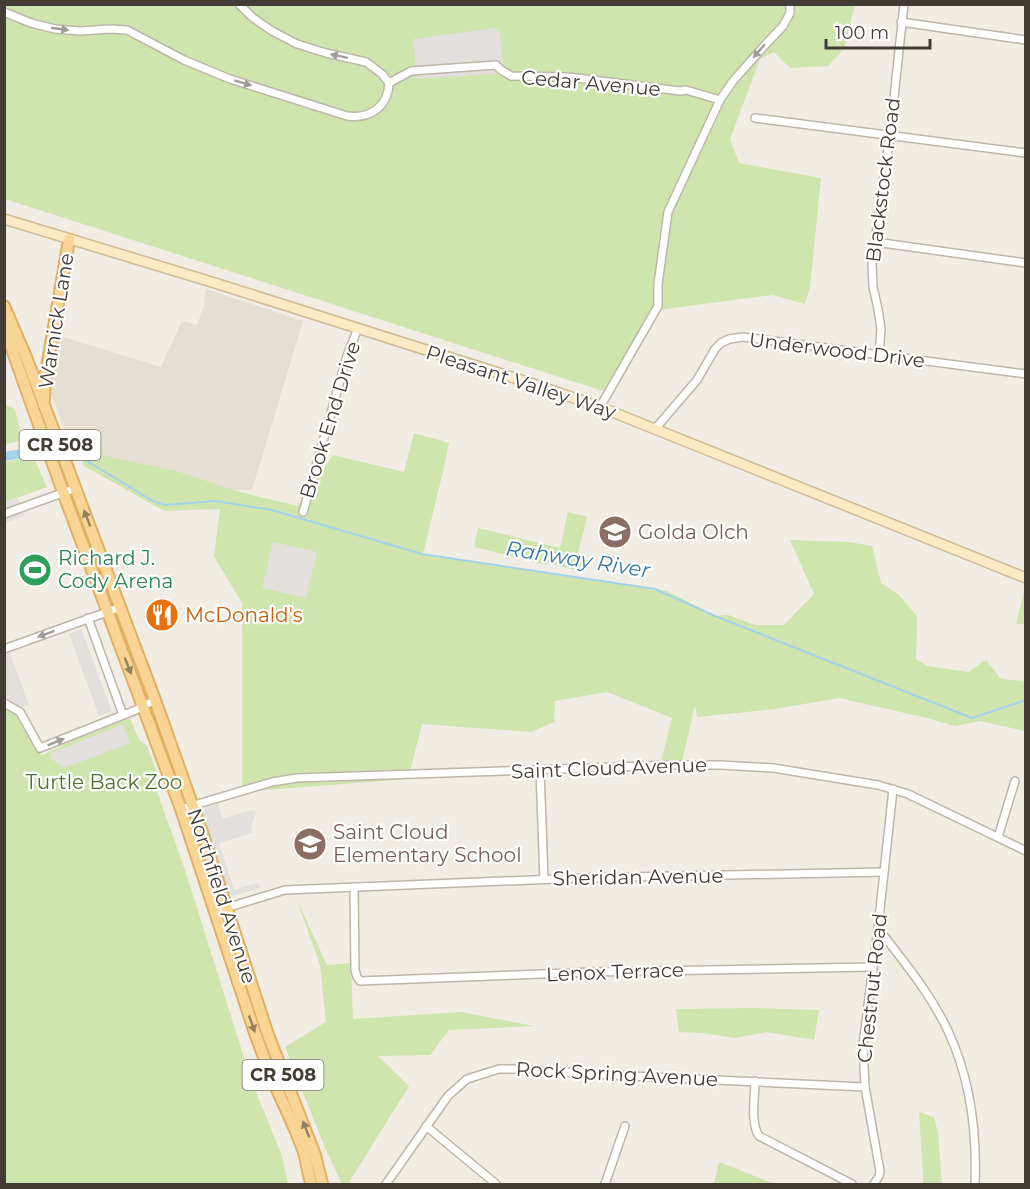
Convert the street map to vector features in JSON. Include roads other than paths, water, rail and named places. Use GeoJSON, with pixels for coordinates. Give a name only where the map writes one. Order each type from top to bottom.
{"type":"FeatureCollection","features":[{"type":"Feature","properties":{"kind":"main road","name":"Pleasant Valley Way"},"geometry":{"type":"LineString","coordinates":[[4,219],[203,279],[600,407],[1026,578]]}},
{"type":"Feature","properties":{"kind":"main road","name":"Warnick Lane"},"geometry":{"type":"LineString","coordinates":[[44,403],[45,379],[69,240]]}},
{"type":"Feature","properties":{"kind":"main road","name":"Northfield Avenue"},"geometry":{"type":"LineString","coordinates":[[4,306],[20,340],[63,492],[144,706],[227,907],[267,1032],[315,1155],[322,1185]]}},
{"type":"Feature","properties":{"kind":"main road","name":"Northfield Avenue"},"geometry":{"type":"LineString","coordinates":[[4,327],[31,385],[44,403],[155,700],[216,911],[256,1036],[304,1152],[311,1185]]}},
{"type":"Feature","properties":{"kind":"street"},"geometry":{"type":"LineString","coordinates":[[4,12],[31,23],[56,28],[81,31],[127,30],[184,60],[230,79],[347,116],[356,117],[373,113],[386,97],[392,81],[366,62],[326,54],[297,44],[272,31],[252,17],[239,4]]}},
{"type":"Feature","properties":{"kind":"street"},"geometry":{"type":"LineString","coordinates":[[600,407],[658,306],[658,284],[668,212],[720,100],[733,81],[783,26],[790,13],[790,4]]}},
{"type":"Feature","properties":{"kind":"street","name":"Blackstock Road"},"geometry":{"type":"LineString","coordinates":[[879,355],[881,329],[872,276],[890,135],[903,4]]}},
{"type":"Feature","properties":{"kind":"street"},"geometry":{"type":"LineString","coordinates":[[901,22],[1026,40]]}},
{"type":"Feature","properties":{"kind":"street","name":"Cedar Avenue"},"geometry":{"type":"LineString","coordinates":[[392,81],[411,71],[496,65],[511,76],[568,77],[686,90],[720,100]]}},
{"type":"Feature","properties":{"kind":"street"},"geometry":{"type":"LineString","coordinates":[[755,118],[1026,153]]}},
{"type":"Feature","properties":{"kind":"street"},"geometry":{"type":"LineString","coordinates":[[875,242],[1026,263]]}},
{"type":"Feature","properties":{"kind":"street","name":"Brook End Drive"},"geometry":{"type":"LineString","coordinates":[[303,512],[347,356],[358,328]]}},
{"type":"Feature","properties":{"kind":"street","name":"Underwood Drive"},"geometry":{"type":"LineString","coordinates":[[655,429],[697,380],[715,348],[729,339],[744,337],[1026,374]]}},
{"type":"Feature","properties":{"kind":"street"},"geometry":{"type":"LineString","coordinates":[[4,514],[76,488]]}},
{"type":"Feature","properties":{"kind":"street"},"geometry":{"type":"LineString","coordinates":[[4,649],[121,607]]}},
{"type":"Feature","properties":{"kind":"street"},"geometry":{"type":"LineString","coordinates":[[88,618],[123,715]]}},
{"type":"Feature","properties":{"kind":"street"},"geometry":{"type":"LineString","coordinates":[[4,703],[20,712],[40,748],[155,700]]}},
{"type":"Feature","properties":{"kind":"street","name":"Saint Cloud Avenue"},"geometry":{"type":"LineString","coordinates":[[187,807],[273,782],[297,778],[673,765],[752,767],[785,770],[893,789],[908,794],[1026,851]]}},
{"type":"Feature","properties":{"kind":"street"},"geometry":{"type":"LineString","coordinates":[[540,770],[544,879]]}},
{"type":"Feature","properties":{"kind":"street"},"geometry":{"type":"LineString","coordinates":[[998,837],[1015,781]]}},
{"type":"Feature","properties":{"kind":"street","name":"Chestnut Road"},"geometry":{"type":"LineString","coordinates":[[874,1185],[880,1171],[865,1087],[863,1045],[893,789]]}},
{"type":"Feature","properties":{"kind":"street","name":"Sheridan Avenue"},"geometry":{"type":"LineString","coordinates":[[216,911],[285,890],[544,879],[884,872]]}},
{"type":"Feature","properties":{"kind":"street","name":"Lenox Terrace"},"geometry":{"type":"LineString","coordinates":[[354,887],[355,970],[360,981],[595,972],[873,967]]}},
{"type":"Feature","properties":{"kind":"street"},"geometry":{"type":"LineString","coordinates":[[878,928],[939,1013],[958,1056],[966,1080],[974,1125],[975,1185]]}},
{"type":"Feature","properties":{"kind":"street","name":"Rock Spring Avenue"},"geometry":{"type":"LineString","coordinates":[[386,1185],[448,1096],[466,1079],[500,1070],[518,1069],[865,1087]]}},
{"type":"Feature","properties":{"kind":"street"},"geometry":{"type":"LineString","coordinates":[[755,1081],[754,1124],[759,1136],[852,1185]]}},
{"type":"Feature","properties":{"kind":"street"},"geometry":{"type":"LineString","coordinates":[[426,1126],[496,1185]]}},
{"type":"Feature","properties":{"kind":"street"},"geometry":{"type":"LineString","coordinates":[[605,1185],[625,1126]]}},
{"type":"Feature","properties":{"kind":"water"},"geometry":{"type":"Polygon","coordinates":[[[38,450],[39,455],[5,461],[5,452],[38,450]]]}},
{"type":"Feature","properties":{"kind":"waterway","name":"Rahway River"},"geometry":{"type":"LineString","coordinates":[[82,458],[153,501],[165,505],[215,501],[272,510],[422,554],[655,589],[715,616],[972,718],[1026,700]]}},
{"type":"Feature","properties":{"kind":"place","name":"Golda Olch"},"geometry":{"type":"Point","coordinates":[615,532]}},
{"type":"Feature","properties":{"kind":"place","name":"Richard J. Cody Arena"},"geometry":{"type":"Point","coordinates":[35,570]}},
{"type":"Feature","properties":{"kind":"place","name":"McDonald's"},"geometry":{"type":"Point","coordinates":[162,615]}},
{"type":"Feature","properties":{"kind":"place","name":"Saint Cloud Elementary School"},"geometry":{"type":"Point","coordinates":[310,844]}},
{"type":"Feature","properties":{"kind":"park label","name":"Turtle Back Zoo"},"geometry":{"type":"Point","coordinates":[104,782]}}]}
